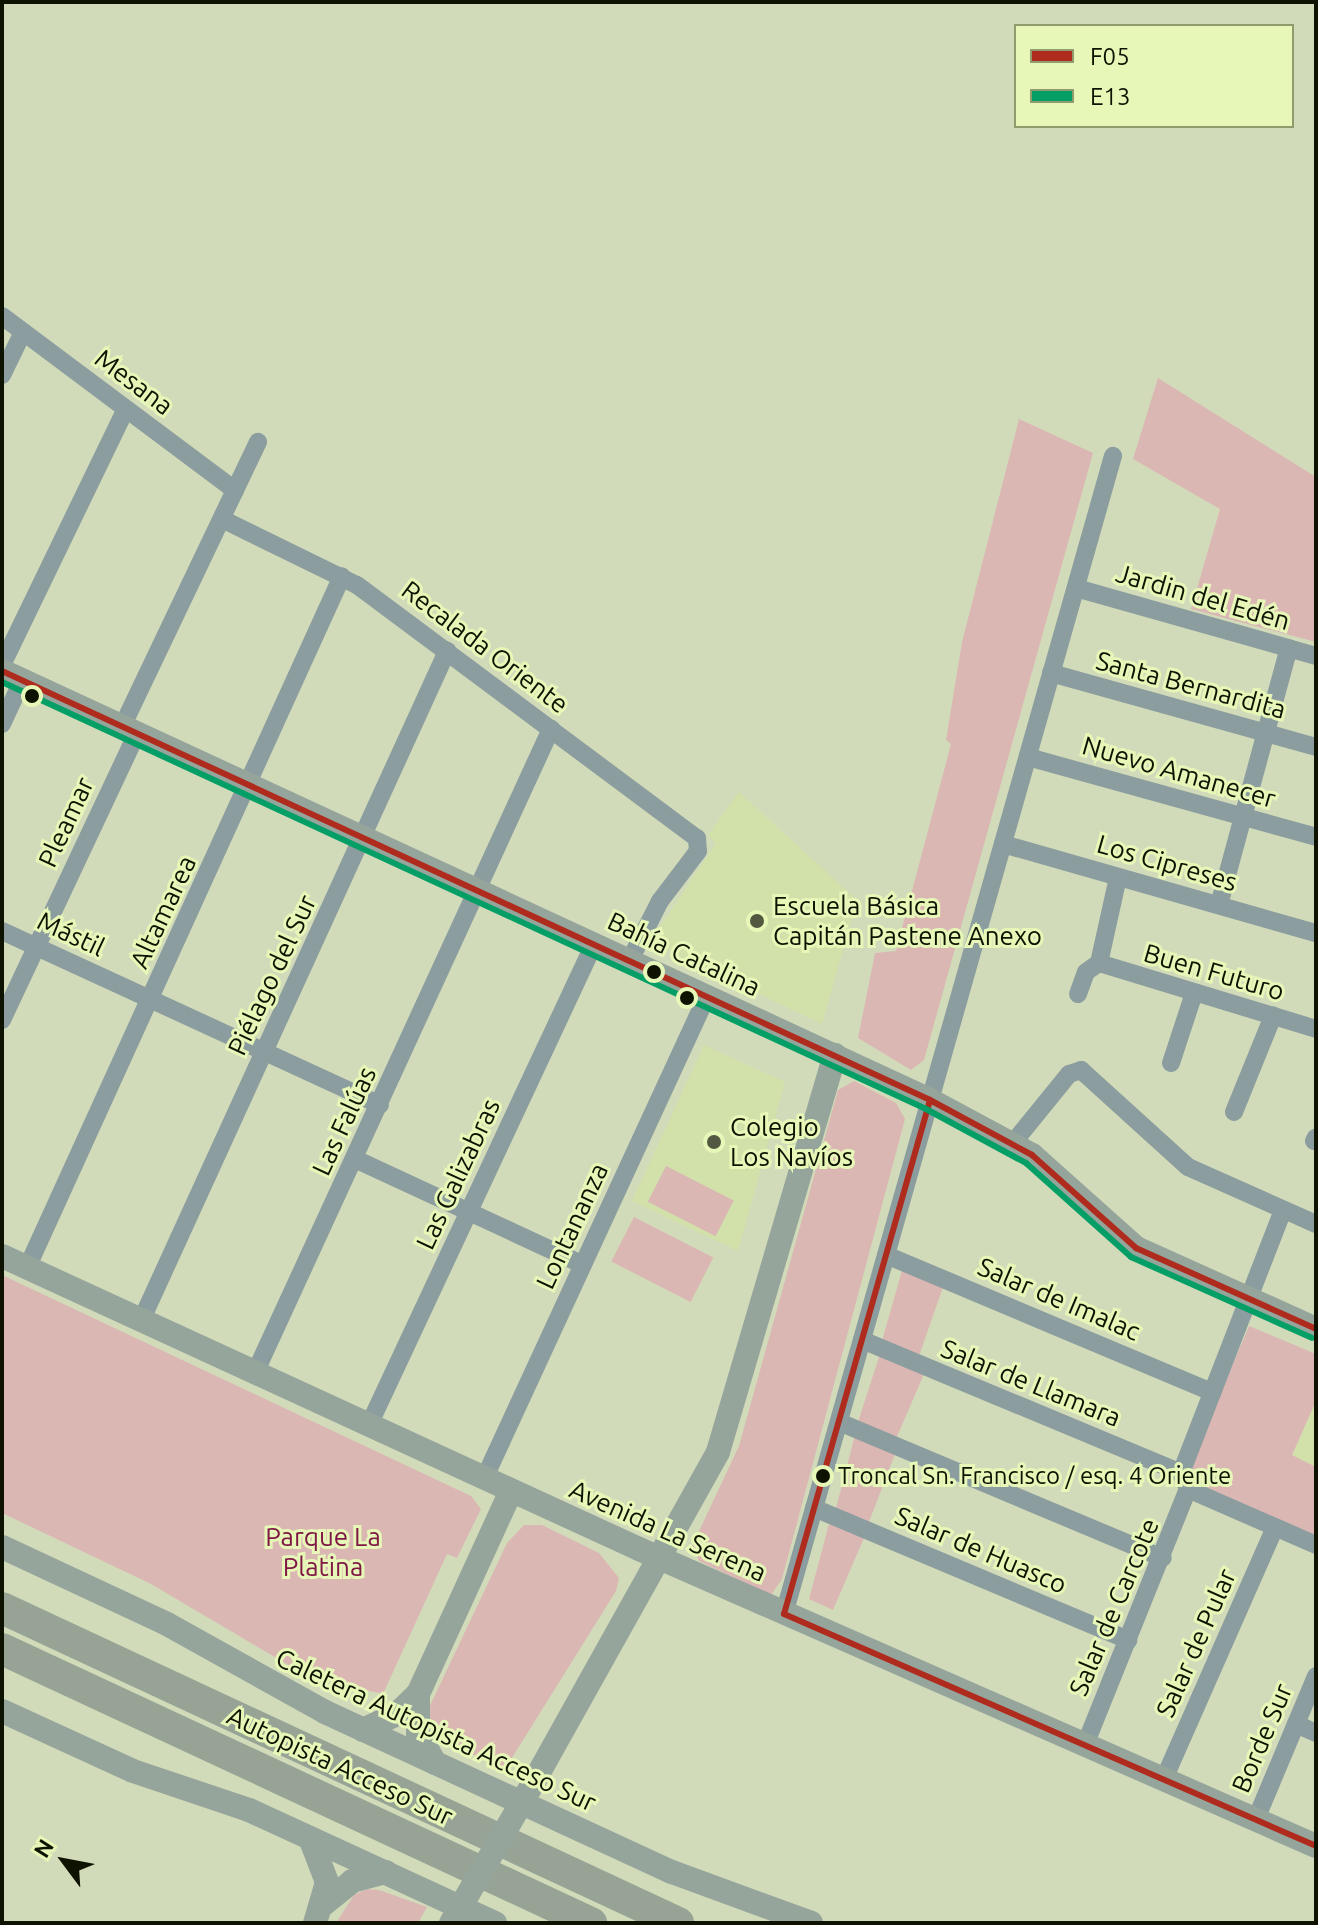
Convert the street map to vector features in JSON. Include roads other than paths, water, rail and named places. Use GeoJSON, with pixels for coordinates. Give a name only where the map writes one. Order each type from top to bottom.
{"type":"FeatureCollection","features":[{"type":"Feature","properties":{"kind":"highway","name":"Autopista Acceso Sur"},"geometry":{"type":"LineString","coordinates":[[2,1608],[678,1923]]}},
{"type":"Feature","properties":{"kind":"highway","name":"Autopista Acceso Sur"},"geometry":{"type":"LineString","coordinates":[[2,1649],[591,1923]]}},
{"type":"Feature","properties":{"kind":"street","name":"Mesana"},"geometry":{"type":"LineString","coordinates":[[2,316],[235,490]]}},
{"type":"Feature","properties":{"kind":"street"},"geometry":{"type":"LineString","coordinates":[[2,375],[23,332]]}},
{"type":"Feature","properties":{"kind":"street"},"geometry":{"type":"LineString","coordinates":[[2,665],[126,409]]}},
{"type":"Feature","properties":{"kind":"street","name":"Pleamar"},"geometry":{"type":"LineString","coordinates":[[2,1020],[258,442]]}},
{"type":"Feature","properties":{"kind":"street"},"geometry":{"type":"LineString","coordinates":[[784,1614],[1113,456]]}},
{"type":"Feature","properties":{"kind":"street","name":"Recalada Oriente"},"geometry":{"type":"LineString","coordinates":[[222,519],[342,576],[447,651],[700,844],[660,901],[630,960]]}},
{"type":"Feature","properties":{"kind":"street","name":"Altamarea"},"geometry":{"type":"LineString","coordinates":[[27,1268],[342,576]]}},
{"type":"Feature","properties":{"kind":"street","name":"Jardin del Edén"},"geometry":{"type":"LineString","coordinates":[[1076,588],[1316,656]]}},
{"type":"Feature","properties":{"kind":"street"},"geometry":{"type":"LineString","coordinates":[[1219,905],[1289,648]]}},
{"type":"Feature","properties":{"kind":"street","name":"Piélago del Sur"},"geometry":{"type":"LineString","coordinates":[[141,1321],[447,651]]}},
{"type":"Feature","properties":{"kind":"street","name":"Santa Bernardita"},"geometry":{"type":"LineString","coordinates":[[1051,673],[1316,747]]}},
{"type":"Feature","properties":{"kind":"street"},"geometry":{"type":"LineString","coordinates":[[2,724],[12,676]]}},
{"type":"Feature","properties":{"kind":"street","name":"Bahía Catalina"},"geometry":{"type":"LineString","coordinates":[[12,676],[930,1100],[1013,1143],[1136,1248],[1247,1301],[1316,1329]]}},
{"type":"Feature","properties":{"kind":"street","name":"Las Falúas"},"geometry":{"type":"LineString","coordinates":[[255,1373],[551,729]]}},
{"type":"Feature","properties":{"kind":"street","name":"Nuevo Amanecer"},"geometry":{"type":"LineString","coordinates":[[1028,757],[1316,837]]}},
{"type":"Feature","properties":{"kind":"street","name":"Los Cipreses"},"geometry":{"type":"LineString","coordinates":[[1003,844],[1316,933]]}},
{"type":"Feature","properties":{"kind":"street"},"geometry":{"type":"LineString","coordinates":[[1078,994],[1086,972],[1099,963],[1118,877]]}},
{"type":"Feature","properties":{"kind":"street","name":"Mástil"},"geometry":{"type":"LineString","coordinates":[[2,931],[380,1105]]}},
{"type":"Feature","properties":{"kind":"street","name":"Las Galizabras"},"geometry":{"type":"LineString","coordinates":[[369,1425],[594,944]]}},
{"type":"Feature","properties":{"kind":"street","name":"Buen Futuro"},"geometry":{"type":"LineString","coordinates":[[1099,963],[1316,1029]]}},
{"type":"Feature","properties":{"kind":"street"},"geometry":{"type":"LineString","coordinates":[[1171,1063],[1194,993]]}},
{"type":"Feature","properties":{"kind":"street","name":"Lontananza"},"geometry":{"type":"LineString","coordinates":[[484,1479],[707,996]]}},
{"type":"Feature","properties":{"kind":"street"},"geometry":{"type":"LineString","coordinates":[[1234,1112],[1273,1016]]}},
{"type":"Feature","properties":{"kind":"street"},"geometry":{"type":"LineString","coordinates":[[451,1923],[708,1476],[735,1407],[835,1055]]}},
{"type":"Feature","properties":{"kind":"street"},"geometry":{"type":"LineString","coordinates":[[1013,1143],[1076,1069],[1110,1092],[1188,1167],[1316,1224]]}},
{"type":"Feature","properties":{"kind":"street"},"geometry":{"type":"LineString","coordinates":[[355,1159],[583,1265]]}},
{"type":"Feature","properties":{"kind":"street","name":"Salar de Carcote"},"geometry":{"type":"LineString","coordinates":[[1085,1745],[1163,1558],[1212,1392],[1283,1210]]}},
{"type":"Feature","properties":{"kind":"street","name":"Salar de Imalac"},"geometry":{"type":"LineString","coordinates":[[886,1255],[1212,1392]]}},
{"type":"Feature","properties":{"kind":"street","name":"Avenida La Serena"},"geometry":{"type":"LineString","coordinates":[[2,1256],[784,1614],[1316,1846]]}},
{"type":"Feature","properties":{"kind":"street","name":"Salar de Llamara"},"geometry":{"type":"LineString","coordinates":[[862,1340],[1184,1481],[1316,1545]]}},
{"type":"Feature","properties":{"kind":"street"},"geometry":{"type":"LineString","coordinates":[[839,1422],[1163,1558]]}},
{"type":"Feature","properties":{"kind":"street"},"geometry":{"type":"LineString","coordinates":[[363,1730],[397,1714],[418,1694],[511,1491]]}},
{"type":"Feature","properties":{"kind":"street","name":"Salar de Huasco"},"geometry":{"type":"LineString","coordinates":[[814,1508],[1128,1640]]}},
{"type":"Feature","properties":{"kind":"street","name":"Salar de Pular"},"geometry":{"type":"LineString","coordinates":[[1164,1779],[1275,1527]]}},
{"type":"Feature","properties":{"kind":"street","name":"Caletera Autopista Acceso Sur"},"geometry":{"type":"LineString","coordinates":[[2,1547],[167,1624],[363,1730],[672,1872],[811,1923]]}},
{"type":"Feature","properties":{"kind":"street","name":"Borde Sur"},"geometry":{"type":"LineString","coordinates":[[1256,1819],[1316,1676]]}},
{"type":"Feature","properties":{"kind":"street"},"geometry":{"type":"LineString","coordinates":[[418,1694],[418,1733],[435,1763]]}},
{"type":"Feature","properties":{"kind":"street"},"geometry":{"type":"LineString","coordinates":[[2,1711],[102,1758],[310,1838],[495,1923]]}},
{"type":"Feature","properties":{"kind":"street"},"geometry":{"type":"LineString","coordinates":[[1296,1724],[1316,1733]]}},
{"type":"Feature","properties":{"kind":"street"},"geometry":{"type":"LineString","coordinates":[[310,1838],[325,1871],[320,1913]]}},
{"type":"Feature","properties":{"kind":"street"},"geometry":{"type":"LineString","coordinates":[[320,1913],[352,1881],[386,1872]]}},
{"type":"Feature","properties":{"kind":"place","name":"Escuela Básica Capitán Pastene Anexo"},"geometry":{"type":"Point","coordinates":[757,921]}},
{"type":"Feature","properties":{"kind":"place","name":"Colegio Los Navíos"},"geometry":{"type":"Point","coordinates":[714,1142]}},
{"type":"Feature","properties":{"kind":"place","name":"Troncal Sn. Francisco / esq. 4 Oriente"},"geometry":{"type":"Point","coordinates":[823,1476]}},
{"type":"Feature","properties":{"kind":"park label","name":"Parque La Platina"},"geometry":{"type":"Point","coordinates":[323,1552]}}]}
